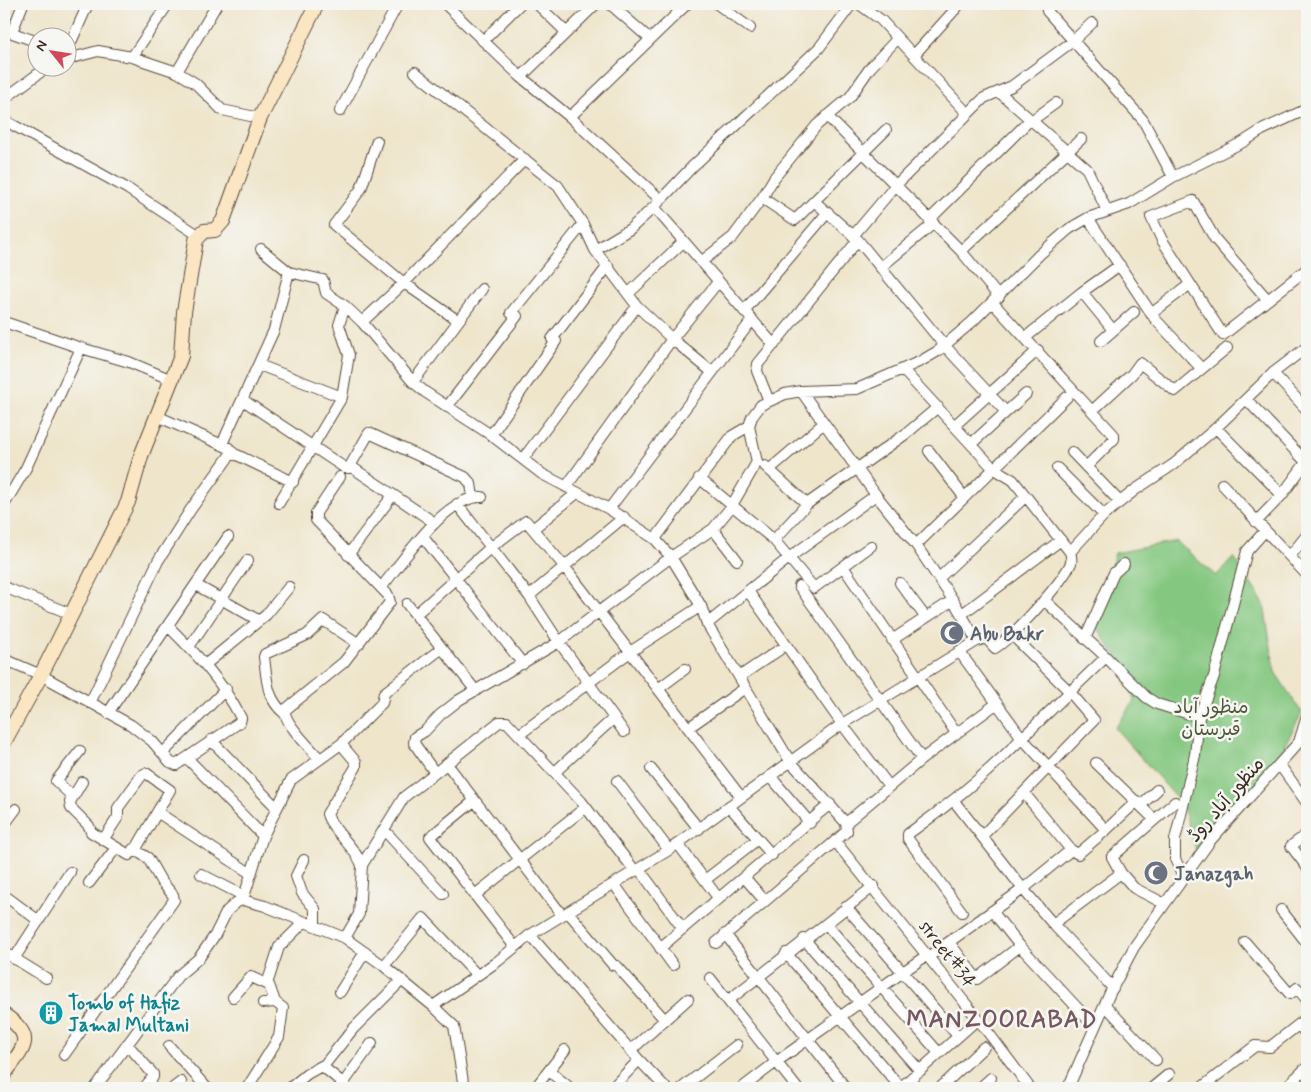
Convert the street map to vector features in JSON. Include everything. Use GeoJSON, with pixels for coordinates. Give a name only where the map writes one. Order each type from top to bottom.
{"type":"FeatureCollection","features":[{"type":"Feature","properties":{"kind":"street"},"geometry":{"type":"LineString","coordinates":[[23,4],[8,31],[28,38]]}},
{"type":"Feature","properties":{"kind":"street"},"geometry":{"type":"LineString","coordinates":[[78,28],[88,4]]}},
{"type":"Feature","properties":{"kind":"street"},"geometry":{"type":"LineString","coordinates":[[132,58],[168,4]]}},
{"type":"Feature","properties":{"kind":"street"},"geometry":{"type":"LineString","coordinates":[[177,72],[217,4]]}},
{"type":"Feature","properties":{"kind":"street"},"geometry":{"type":"LineString","coordinates":[[4,742],[41,675],[128,502],[141,456],[181,356],[192,259],[198,235],[204,231],[215,230],[223,220],[260,118],[317,4]]}},
{"type":"Feature","properties":{"kind":"street"},"geometry":{"type":"LineString","coordinates":[[340,112],[398,4]]}},
{"type":"Feature","properties":{"kind":"street"},"geometry":{"type":"LineString","coordinates":[[445,4],[521,77],[570,117],[658,203],[683,242],[774,345]]}},
{"type":"Feature","properties":{"kind":"street"},"geometry":{"type":"LineString","coordinates":[[483,41],[520,4]]}},
{"type":"Feature","properties":{"kind":"street"},"geometry":{"type":"LineString","coordinates":[[537,4],[566,32]]}},
{"type":"Feature","properties":{"kind":"street"},"geometry":{"type":"LineString","coordinates":[[521,77],[596,4]]}},
{"type":"Feature","properties":{"kind":"street"},"geometry":{"type":"LineString","coordinates":[[610,4],[650,40]]}},
{"type":"Feature","properties":{"kind":"street"},"geometry":{"type":"LineString","coordinates":[[570,117],[687,4]]}},
{"type":"Feature","properties":{"kind":"street"},"geometry":{"type":"LineString","coordinates":[[718,4],[750,28]]}},
{"type":"Feature","properties":{"kind":"street"},"geometry":{"type":"LineString","coordinates":[[595,250],[630,229],[658,203],[692,167],[819,48],[852,4]]}},
{"type":"Feature","properties":{"kind":"street"},"geometry":{"type":"LineString","coordinates":[[860,4],[881,20],[967,113]]}},
{"type":"Feature","properties":{"kind":"street"},"geometry":{"type":"LineString","coordinates":[[914,55],[960,4]]}},
{"type":"Feature","properties":{"kind":"street"},"geometry":{"type":"LineString","coordinates":[[1047,10],[1143,120],[1173,177]]}},
{"type":"Feature","properties":{"kind":"street"},"geometry":{"type":"LineString","coordinates":[[769,401],[757,367],[896,185],[967,113],[987,96],[1012,86],[1073,41],[1092,24]]}},
{"type":"Feature","properties":{"kind":"street"},"geometry":{"type":"LineString","coordinates":[[700,262],[733,237],[762,198],[783,165],[817,125],[850,97],[870,68],[898,39]]}},
{"type":"Feature","properties":{"kind":"street"},"geometry":{"type":"LineString","coordinates":[[78,56],[98,51],[132,58],[177,72],[195,83],[222,110],[260,118]]}},
{"type":"Feature","properties":{"kind":"street"},"geometry":{"type":"LineString","coordinates":[[415,72],[558,186],[583,224],[595,250],[637,306],[672,339],[712,372]]}},
{"type":"Feature","properties":{"kind":"street"},"geometry":{"type":"LineString","coordinates":[[4,99],[32,78]]}},
{"type":"Feature","properties":{"kind":"street"},"geometry":{"type":"LineString","coordinates":[[999,92],[1088,172],[1107,211]]}},
{"type":"Feature","properties":{"kind":"street"},"geometry":{"type":"LineString","coordinates":[[881,267],[931,222],[1030,120],[1056,102]]}},
{"type":"Feature","properties":{"kind":"street"},"geometry":{"type":"LineString","coordinates":[[435,773],[414,743],[415,737],[425,731],[440,715],[459,700],[560,642],[671,557],[714,530],[731,506],[757,462],[749,426],[752,417],[761,405],[801,390],[857,389],[904,370],[938,351],[996,300],[1040,254],[1069,229],[1088,218],[1129,204],[1173,177],[1243,142],[1262,130],[1307,109]]}},
{"type":"Feature","properties":{"kind":"street"},"geometry":{"type":"LineString","coordinates":[[827,116],[961,251],[996,300],[1026,337],[1115,437],[1086,467]]}},
{"type":"Feature","properties":{"kind":"street"},"geometry":{"type":"LineString","coordinates":[[4,120],[128,189],[198,235]]}},
{"type":"Feature","properties":{"kind":"street"},"geometry":{"type":"LineString","coordinates":[[762,198],[794,220],[886,130]]}},
{"type":"Feature","properties":{"kind":"street"},"geometry":{"type":"LineString","coordinates":[[961,251],[1081,139]]}},
{"type":"Feature","properties":{"kind":"street"},"geometry":{"type":"LineString","coordinates":[[377,141],[361,189],[334,225],[404,282],[457,320]]}},
{"type":"Feature","properties":{"kind":"street"},"geometry":{"type":"LineString","coordinates":[[362,322],[525,159]]}},
{"type":"Feature","properties":{"kind":"street"},"geometry":{"type":"LineString","coordinates":[[814,201],[856,238],[944,345],[1006,412]]}},
{"type":"Feature","properties":{"kind":"street"},"geometry":{"type":"LineString","coordinates":[[1268,300],[1216,239],[1193,201],[1150,216],[1189,285],[1222,335],[1268,300],[1307,269]]}},
{"type":"Feature","properties":{"kind":"street"},"geometry":{"type":"LineString","coordinates":[[744,311],[828,212]]}},
{"type":"Feature","properties":{"kind":"street"},"geometry":{"type":"LineString","coordinates":[[1088,218],[1151,314],[1201,368]]}},
{"type":"Feature","properties":{"kind":"street"},"geometry":{"type":"LineString","coordinates":[[447,406],[517,316],[511,313],[583,224]]}},
{"type":"Feature","properties":{"kind":"street"},"geometry":{"type":"LineString","coordinates":[[628,294],[683,242]]}},
{"type":"Feature","properties":{"kind":"street"},"geometry":{"type":"LineString","coordinates":[[261,249],[289,272],[321,280],[326,293],[345,306],[362,322],[413,382],[491,435],[542,474],[609,508],[655,539],[671,557],[701,606],[707,624],[790,761],[846,823],[847,831],[716,943]]}},
{"type":"Feature","properties":{"kind":"street"},"geometry":{"type":"LineString","coordinates":[[1026,337],[1082,292],[1120,265]]}},
{"type":"Feature","properties":{"kind":"street"},"geometry":{"type":"LineString","coordinates":[[491,435],[556,341],[552,339],[608,266]]}},
{"type":"Feature","properties":{"kind":"street"},"geometry":{"type":"LineString","coordinates":[[222,444],[279,318],[289,272]]}},
{"type":"Feature","properties":{"kind":"street"},"geometry":{"type":"LineString","coordinates":[[566,487],[672,339],[718,282]]}},
{"type":"Feature","properties":{"kind":"street"},"geometry":{"type":"LineString","coordinates":[[1151,314],[1189,285]]}},
{"type":"Feature","properties":{"kind":"street"},"geometry":{"type":"LineString","coordinates":[[413,382],[457,320],[482,289]]}},
{"type":"Feature","properties":{"kind":"street"},"geometry":{"type":"LineString","coordinates":[[1082,292],[1113,330]]}},
{"type":"Feature","properties":{"kind":"street"},"geometry":{"type":"LineString","coordinates":[[279,503],[314,447],[342,396],[349,355],[338,325],[345,306]]}},
{"type":"Feature","properties":{"kind":"street"},"geometry":{"type":"LineString","coordinates":[[523,459],[637,306]]}},
{"type":"Feature","properties":{"kind":"street"},"geometry":{"type":"LineString","coordinates":[[1101,341],[1134,312]]}},
{"type":"Feature","properties":{"kind":"street"},"geometry":{"type":"LineString","coordinates":[[609,508],[752,320]]}},
{"type":"Feature","properties":{"kind":"street"},"geometry":{"type":"LineString","coordinates":[[4,322],[129,362],[172,380]]}},
{"type":"Feature","properties":{"kind":"street"},"geometry":{"type":"LineString","coordinates":[[4,505],[26,468],[82,348]]}},
{"type":"Feature","properties":{"kind":"street"},"geometry":{"type":"LineString","coordinates":[[1092,411],[1132,374],[1140,363],[1175,391],[1227,348]]}},
{"type":"Feature","properties":{"kind":"street"},"geometry":{"type":"LineString","coordinates":[[1070,552],[1104,515],[1174,464],[1216,428],[1273,373],[1307,349]]}},
{"type":"Feature","properties":{"kind":"street"},"geometry":{"type":"LineString","coordinates":[[954,425],[1038,350]]}},
{"type":"Feature","properties":{"kind":"street"},"geometry":{"type":"LineString","coordinates":[[259,365],[342,396]]}},
{"type":"Feature","properties":{"kind":"street"},"geometry":{"type":"LineString","coordinates":[[433,1006],[530,935],[673,847],[842,724],[977,641],[986,638],[995,648],[1012,635],[1044,600],[1070,563],[1070,552],[1013,480],[992,468],[904,370]]}},
{"type":"Feature","properties":{"kind":"street"},"geometry":{"type":"LineString","coordinates":[[1273,373],[1307,409]]}},
{"type":"Feature","properties":{"kind":"street"},"geometry":{"type":"LineString","coordinates":[[801,390],[876,495],[916,545],[962,614],[977,641]]}},
{"type":"Feature","properties":{"kind":"street"},"geometry":{"type":"LineString","coordinates":[[971,444],[1026,394]]}},
{"type":"Feature","properties":{"kind":"street"},"geometry":{"type":"LineString","coordinates":[[916,545],[992,468],[1067,397]]}},
{"type":"Feature","properties":{"kind":"street"},"geometry":{"type":"LineString","coordinates":[[1246,399],[1307,462],[1282,495],[1256,522]]}},
{"type":"Feature","properties":{"kind":"street"},"geometry":{"type":"LineString","coordinates":[[243,400],[345,468],[350,466],[369,433],[465,478],[471,484],[477,497],[457,502],[435,523],[381,588]]}},
{"type":"Feature","properties":{"kind":"street"},"geometry":{"type":"LineString","coordinates":[[774,540],[807,504],[907,433],[938,407]]}},
{"type":"Feature","properties":{"kind":"street"},"geometry":{"type":"LineString","coordinates":[[157,416],[222,444],[234,454],[292,482]]}},
{"type":"Feature","properties":{"kind":"street"},"geometry":{"type":"LineString","coordinates":[[770,469],[824,423]]}},
{"type":"Feature","properties":{"kind":"street"},"geometry":{"type":"LineString","coordinates":[[655,539],[732,436],[749,426]]}},
{"type":"Feature","properties":{"kind":"street"},"geometry":{"type":"LineString","coordinates":[[1216,428],[1282,495]]}},
{"type":"Feature","properties":{"kind":"street"},"geometry":{"type":"LineString","coordinates":[[929,451],[964,497]]}},
{"type":"Feature","properties":{"kind":"street"},"geometry":{"type":"LineString","coordinates":[[1072,452],[1120,502]]}},
{"type":"Feature","properties":{"kind":"street"},"geometry":{"type":"LineString","coordinates":[[90,702],[158,561],[191,509],[230,455],[234,454]]}},
{"type":"Feature","properties":{"kind":"street"},"geometry":{"type":"LineString","coordinates":[[757,462],[770,469],[807,504]]}},
{"type":"Feature","properties":{"kind":"street"},"geometry":{"type":"LineString","coordinates":[[350,466],[435,523]]}},
{"type":"Feature","properties":{"kind":"street"},"geometry":{"type":"LineString","coordinates":[[1057,468],[1104,515]]}},
{"type":"Feature","properties":{"kind":"street"},"geometry":{"type":"LineString","coordinates":[[284,713],[287,707],[344,662],[390,602],[381,588],[348,555],[315,516],[340,477]]}},
{"type":"Feature","properties":{"kind":"street"},"geometry":{"type":"LineString","coordinates":[[699,478],[774,540],[814,588],[844,568],[871,546]]}},
{"type":"Feature","properties":{"kind":"street"},"geometry":{"type":"LineString","coordinates":[[1222,484],[1264,532],[1290,556],[1307,576]]}},
{"type":"Feature","properties":{"kind":"street"},"geometry":{"type":"LineString","coordinates":[[534,528],[577,492]]}},
{"type":"Feature","properties":{"kind":"street"},"geometry":{"type":"LineString","coordinates":[[348,555],[394,495]]}},
{"type":"Feature","properties":{"kind":"street"},"geometry":{"type":"LineString","coordinates":[[707,624],[790,557],[876,495]]}},
{"type":"Feature","properties":{"kind":"street"},"geometry":{"type":"LineString","coordinates":[[939,578],[1026,496]]}},
{"type":"Feature","properties":{"kind":"street"},"geometry":{"type":"LineString","coordinates":[[457,504],[530,596],[624,732]]}},
{"type":"Feature","properties":{"kind":"street"},"geometry":{"type":"LineString","coordinates":[[530,596],[624,517]]}},
{"type":"Feature","properties":{"kind":"street"},"geometry":{"type":"LineString","coordinates":[[416,614],[490,548],[524,522],[534,528],[564,566],[741,798]]}},
{"type":"Feature","properties":{"kind":"street"},"geometry":{"type":"LineString","coordinates":[[714,530],[737,560]]}},
{"type":"Feature","properties":{"kind":"street"},"geometry":{"type":"LineString","coordinates":[[1183,876],[1175,860],[1175,840],[1195,755],[1199,717],[1214,676],[1247,550],[1264,532]]}},
{"type":"Feature","properties":{"kind":"street"},"geometry":{"type":"LineString","coordinates":[[1290,556],[1307,535]]}},
{"type":"Feature","properties":{"kind":"street"},"geometry":{"type":"LineString","coordinates":[[108,713],[228,537]]}},
{"type":"Feature","properties":{"kind":"street"},"geometry":{"type":"LineString","coordinates":[[423,537],[524,664]]}},
{"type":"Feature","properties":{"kind":"street"},"geometry":{"type":"LineString","coordinates":[[962,614],[1061,540]]}},
{"type":"Feature","properties":{"kind":"street"},"geometry":{"type":"LineString","coordinates":[[189,647],[248,560]]}},
{"type":"Feature","properties":{"kind":"street"},"geometry":{"type":"LineString","coordinates":[[1085,639],[1114,573],[1124,564]]}},
{"type":"Feature","properties":{"kind":"street"},"geometry":{"type":"LineString","coordinates":[[844,568],[956,733]]}},
{"type":"Feature","properties":{"kind":"street"},"geometry":{"type":"LineString","coordinates":[[900,583],[926,618]]}},
{"type":"Feature","properties":{"kind":"street"},"geometry":{"type":"LineString","coordinates":[[196,585],[258,620]]}},
{"type":"Feature","properties":{"kind":"street"},"geometry":{"type":"LineString","coordinates":[[798,586],[922,759]]}},
{"type":"Feature","properties":{"kind":"street"},"geometry":{"type":"LineString","coordinates":[[4,587],[71,614]]}},
{"type":"Feature","properties":{"kind":"street"},"geometry":{"type":"LineString","coordinates":[[206,664],[266,615],[289,587]]}},
{"type":"Feature","properties":{"kind":"street"},"geometry":{"type":"LineString","coordinates":[[748,591],[842,724],[889,786]]}},
{"type":"Feature","properties":{"kind":"street"},"geometry":{"type":"LineString","coordinates":[[892,640],[953,600]]}},
{"type":"Feature","properties":{"kind":"street"},"geometry":{"type":"LineString","coordinates":[[1044,600],[1146,697],[1158,704],[1199,717]]}},
{"type":"Feature","properties":{"kind":"street"},"geometry":{"type":"LineString","coordinates":[[407,604],[476,691]]}},
{"type":"Feature","properties":{"kind":"street"},"geometry":{"type":"LineString","coordinates":[[520,734],[630,652],[701,606]]}},
{"type":"Feature","properties":{"kind":"street"},"geometry":{"type":"LineString","coordinates":[[320,759],[297,733],[284,713],[271,700],[268,692],[265,654],[307,635],[323,620],[359,644]]}},
{"type":"Feature","properties":{"kind":"street"},"geometry":{"type":"LineString","coordinates":[[4,659],[41,675],[108,713],[152,741],[174,764],[187,758],[241,720],[226,690],[206,664],[168,626]]}},
{"type":"Feature","properties":{"kind":"street"},"geometry":{"type":"LineString","coordinates":[[982,836],[1094,720],[1012,635]]}},
{"type":"Feature","properties":{"kind":"street"},"geometry":{"type":"LineString","coordinates":[[95,1088],[178,976],[199,958],[215,935],[227,911],[236,902],[244,898],[250,873],[263,836],[291,780],[341,744],[382,703],[384,693],[442,648]]}},
{"type":"Feature","properties":{"kind":"street"},"geometry":{"type":"LineString","coordinates":[[739,677],[779,650]]}},
{"type":"Feature","properties":{"kind":"street"},"geometry":{"type":"LineString","coordinates":[[959,651],[1022,738],[1048,769],[1106,830]]}},
{"type":"Feature","properties":{"kind":"street"},"geometry":{"type":"LineString","coordinates":[[962,912],[907,837],[954,801],[998,763],[1106,657]]}},
{"type":"Feature","properties":{"kind":"street"},"geometry":{"type":"LineString","coordinates":[[658,689],[685,669]]}},
{"type":"Feature","properties":{"kind":"street"},"geometry":{"type":"LineString","coordinates":[[688,728],[746,688]]}},
{"type":"Feature","properties":{"kind":"street"},"geometry":{"type":"LineString","coordinates":[[163,753],[226,690]]}},
{"type":"Feature","properties":{"kind":"street"},"geometry":{"type":"LineString","coordinates":[[846,823],[922,759],[996,704]]}},
{"type":"Feature","properties":{"kind":"street","name":"منظور آباد روڈ"},"geometry":{"type":"LineString","coordinates":[[1068,1088],[1105,1005],[1134,947],[1183,876],[1210,841],[1298,742],[1305,731],[1307,716]]}},
{"type":"Feature","properties":{"kind":"street"},"geometry":{"type":"LineString","coordinates":[[555,772],[614,718]]}},
{"type":"Feature","properties":{"kind":"street"},"geometry":{"type":"LineString","coordinates":[[362,865],[385,831],[404,797],[499,722],[507,722],[586,807],[683,930]]}},
{"type":"Feature","properties":{"kind":"street"},"geometry":{"type":"LineString","coordinates":[[211,740],[276,807]]}},
{"type":"Feature","properties":{"kind":"street"},"geometry":{"type":"LineString","coordinates":[[341,744],[356,762],[356,767],[327,814],[330,822],[357,852],[362,865],[359,914],[345,938]]}},
{"type":"Feature","properties":{"kind":"street"},"geometry":{"type":"LineString","coordinates":[[73,797],[56,781],[80,751]]}},
{"type":"Feature","properties":{"kind":"street"},"geometry":{"type":"LineString","coordinates":[[187,758],[263,836]]}},
{"type":"Feature","properties":{"kind":"street"},"geometry":{"type":"LineString","coordinates":[[1096,763],[1154,819]]}},
{"type":"Feature","properties":{"kind":"street"},"geometry":{"type":"LineString","coordinates":[[447,764],[519,860],[565,914],[613,966],[617,966],[665,1020]]}},
{"type":"Feature","properties":{"kind":"street"},"geometry":{"type":"LineString","coordinates":[[1279,764],[1307,803]]}},
{"type":"Feature","properties":{"kind":"street"},"geometry":{"type":"LineString","coordinates":[[651,769],[699,829]]}},
{"type":"Feature","properties":{"kind":"street"},"geometry":{"type":"LineString","coordinates":[[82,782],[73,797],[71,808],[89,826],[91,832],[103,840],[116,848],[129,855],[137,847],[170,790],[144,774],[118,808],[118,817],[103,840]]}},
{"type":"Feature","properties":{"kind":"street"},"geometry":{"type":"LineString","coordinates":[[770,776],[810,823]]}},
{"type":"Feature","properties":{"kind":"street"},"geometry":{"type":"LineString","coordinates":[[617,781],[673,847],[705,880],[719,899]]}},
{"type":"Feature","properties":{"kind":"street"},"geometry":{"type":"LineString","coordinates":[[1024,793],[1072,850],[1078,854],[1157,790]]}},
{"type":"Feature","properties":{"kind":"street"},"geometry":{"type":"LineString","coordinates":[[474,801],[430,837],[515,947]]}},
{"type":"Feature","properties":{"kind":"street"},"geometry":{"type":"LineString","coordinates":[[954,801],[1053,924],[1113,988]]}},
{"type":"Feature","properties":{"kind":"street"},"geometry":{"type":"LineString","coordinates":[[1165,904],[1134,888],[1120,873],[1112,857],[1175,802]]}},
{"type":"Feature","properties":{"kind":"street"},"geometry":{"type":"LineString","coordinates":[[660,948],[810,823],[830,804]]}},
{"type":"Feature","properties":{"kind":"street"},"geometry":{"type":"LineString","coordinates":[[729,806],[772,855]]}},
{"type":"Feature","properties":{"kind":"street"},"geometry":{"type":"LineString","coordinates":[[475,895],[586,807]]}},
{"type":"Feature","properties":{"kind":"street"},"geometry":{"type":"LineString","coordinates":[[4,825],[16,809]]}},
{"type":"Feature","properties":{"kind":"street"},"geometry":{"type":"LineString","coordinates":[[158,812],[250,873]]}},
{"type":"Feature","properties":{"kind":"street"},"geometry":{"type":"LineString","coordinates":[[385,831],[443,894]]}},
{"type":"Feature","properties":{"kind":"street"},"geometry":{"type":"LineString","coordinates":[[1307,834],[1291,846],[1307,866]]}},
{"type":"Feature","properties":{"kind":"street"},"geometry":{"type":"LineString","coordinates":[[705,880],[758,839]]}},
{"type":"Feature","properties":{"kind":"street","name":"street#34"},"geometry":{"type":"LineString","coordinates":[[836,841],[874,886],[1030,1088]]}},
{"type":"Feature","properties":{"kind":"street"},"geometry":{"type":"LineString","coordinates":[[89,883],[116,848]]}},
{"type":"Feature","properties":{"kind":"street"},"geometry":{"type":"LineString","coordinates":[[64,1055],[174,900],[173,895],[161,880],[148,858],[134,849]]}},
{"type":"Feature","properties":{"kind":"street"},"geometry":{"type":"LineString","coordinates":[[748,1086],[776,1062],[859,1002],[1024,889],[1072,850]]}},
{"type":"Feature","properties":{"kind":"street"},"geometry":{"type":"LineString","coordinates":[[304,860],[296,876],[302,893],[315,909],[315,926]]}},
{"type":"Feature","properties":{"kind":"street"},"geometry":{"type":"LineString","coordinates":[[14,959],[70,872]]}},
{"type":"Feature","properties":{"kind":"street"},"geometry":{"type":"LineString","coordinates":[[1053,924],[1120,873]]}},
{"type":"Feature","properties":{"kind":"street"},"geometry":{"type":"LineString","coordinates":[[201,874],[244,898],[345,938],[402,980],[454,1026],[464,1088]]}},
{"type":"Feature","properties":{"kind":"street"},"geometry":{"type":"LineString","coordinates":[[745,878],[764,900]]}},
{"type":"Feature","properties":{"kind":"street"},"geometry":{"type":"LineString","coordinates":[[614,884],[672,965]]}},
{"type":"Feature","properties":{"kind":"street"},"geometry":{"type":"LineString","coordinates":[[729,1000],[786,953],[874,886]]}},
{"type":"Feature","properties":{"kind":"street"},"geometry":{"type":"LineString","coordinates":[[8,898],[39,921]]}},
{"type":"Feature","properties":{"kind":"street"},"geometry":{"type":"LineString","coordinates":[[846,908],[958,1036]]}},
{"type":"Feature","properties":{"kind":"street"},"geometry":{"type":"LineString","coordinates":[[1281,910],[1307,943]]}},
{"type":"Feature","properties":{"kind":"street"},"geometry":{"type":"LineString","coordinates":[[992,912],[1020,946],[1095,1027]]}},
{"type":"Feature","properties":{"kind":"street"},"geometry":{"type":"LineString","coordinates":[[384,966],[423,918],[477,975]]}},
{"type":"Feature","properties":{"kind":"street"},"geometry":{"type":"LineString","coordinates":[[267,984],[279,947],[304,922]]}},
{"type":"Feature","properties":{"kind":"street"},"geometry":{"type":"LineString","coordinates":[[826,924],[939,1053]]}},
{"type":"Feature","properties":{"kind":"street"},"geometry":{"type":"LineString","coordinates":[[725,934],[846,1088]]}},
{"type":"Feature","properties":{"kind":"street"},"geometry":{"type":"LineString","coordinates":[[530,935],[630,1051],[666,1088]]}},
{"type":"Feature","properties":{"kind":"street"},"geometry":{"type":"LineString","coordinates":[[804,939],[920,1071]]}},
{"type":"Feature","properties":{"kind":"street"},"geometry":{"type":"LineString","coordinates":[[949,942],[977,979],[1020,946]]}},
{"type":"Feature","properties":{"kind":"street"},"geometry":{"type":"LineString","coordinates":[[1246,942],[1290,994],[1297,988],[1307,1000]]}},
{"type":"Feature","properties":{"kind":"street"},"geometry":{"type":"LineString","coordinates":[[4,952],[46,978]]}},
{"type":"Feature","properties":{"kind":"street"},"geometry":{"type":"LineString","coordinates":[[340,992],[365,952]]}},
{"type":"Feature","properties":{"kind":"street"},"geometry":{"type":"LineString","coordinates":[[786,953],[900,1088],[978,1019]]}},
{"type":"Feature","properties":{"kind":"street"},"geometry":{"type":"LineString","coordinates":[[233,997],[250,978],[267,984],[272,990],[275,1002]]}},
{"type":"Feature","properties":{"kind":"street"},"geometry":{"type":"LineString","coordinates":[[710,978],[797,1088]]}},
{"type":"Feature","properties":{"kind":"street"},"geometry":{"type":"LineString","coordinates":[[290,1088],[306,1074],[322,1066],[353,1029],[402,980]]}},
{"type":"Feature","properties":{"kind":"street"},"geometry":{"type":"LineString","coordinates":[[630,1051],[688,999]]}},
{"type":"Feature","properties":{"kind":"street"},"geometry":{"type":"LineString","coordinates":[[247,1088],[279,1037],[284,1008],[275,1002],[263,1003]]}},
{"type":"Feature","properties":{"kind":"street"},"geometry":{"type":"LineString","coordinates":[[1105,1005],[1156,1060]]}},
{"type":"Feature","properties":{"kind":"street"},"geometry":{"type":"LineString","coordinates":[[4,1015],[21,1028],[24,1035],[20,1052],[4,1074]]}},
{"type":"Feature","properties":{"kind":"street"},"geometry":{"type":"LineString","coordinates":[[1201,1088],[1255,1046],[1270,1047],[1307,1018]]}},
{"type":"Feature","properties":{"kind":"street"},"geometry":{"type":"LineString","coordinates":[[1299,1025],[1307,1035]]}},
{"type":"Feature","properties":{"kind":"street"},"geometry":{"type":"LineString","coordinates":[[322,1066],[342,1086],[372,1043]]}},
{"type":"Feature","properties":{"kind":"street"},"geometry":{"type":"LineString","coordinates":[[127,1044],[153,1074],[153,1078],[144,1088]]}},
{"type":"Feature","properties":{"kind":"street"},"geometry":{"type":"LineString","coordinates":[[682,1088],[737,1045]]}},
{"type":"Feature","properties":{"kind":"street"},"geometry":{"type":"LineString","coordinates":[[169,1046],[205,1088]]}},
{"type":"Feature","properties":{"kind":"street"},"geometry":{"type":"LineString","coordinates":[[940,1088],[984,1047]]}},
{"type":"Feature","properties":{"kind":"street"},"geometry":{"type":"LineString","coordinates":[[535,1088],[565,1050]]}},
{"type":"Feature","properties":{"kind":"street"},"geometry":{"type":"LineString","coordinates":[[612,1088],[639,1060]]}},
{"type":"Feature","properties":{"kind":"street"},"geometry":{"type":"LineString","coordinates":[[1285,1088],[1307,1067]]}},
{"type":"Feature","properties":{"kind":"street"},"geometry":{"type":"LineString","coordinates":[[549,1071],[570,1088]]}},
{"type":"Feature","properties":{"kind":"street"},"geometry":{"type":"LineString","coordinates":[[1152,1088],[1169,1074]]}},
{"type":"Feature","properties":{"kind":"street"},"geometry":{"type":"LineString","coordinates":[[980,1088],[991,1078]]}},
{"type":"Feature","properties":{"kind":"green space","name":"منظور آباد قبرستان"},"geometry":{"type":"Polygon","coordinates":[[[1176,541],[1216,576],[1234,557],[1264,604],[1275,672],[1302,713],[1260,791],[1196,850],[1182,804],[1115,728],[1134,701],[1125,670],[1093,622],[1115,553],[1176,541]]]}},
{"type":"Feature","properties":{"kind":"place","name":"Abu Bakr"},"geometry":{"type":"Point","coordinates":[952,633]}},
{"type":"Feature","properties":{"kind":"place","name":"Janazgah"},"geometry":{"type":"Point","coordinates":[1156,873]}},
{"type":"Feature","properties":{"kind":"place","name":"Tomb of Hafiz Jamal Multani"},"geometry":{"type":"Point","coordinates":[51,1013]}},
{"type":"Feature","properties":{"kind":"district","name":"MANZOORABAD"},"geometry":{"type":"Point","coordinates":[1002,1019]}}]}
